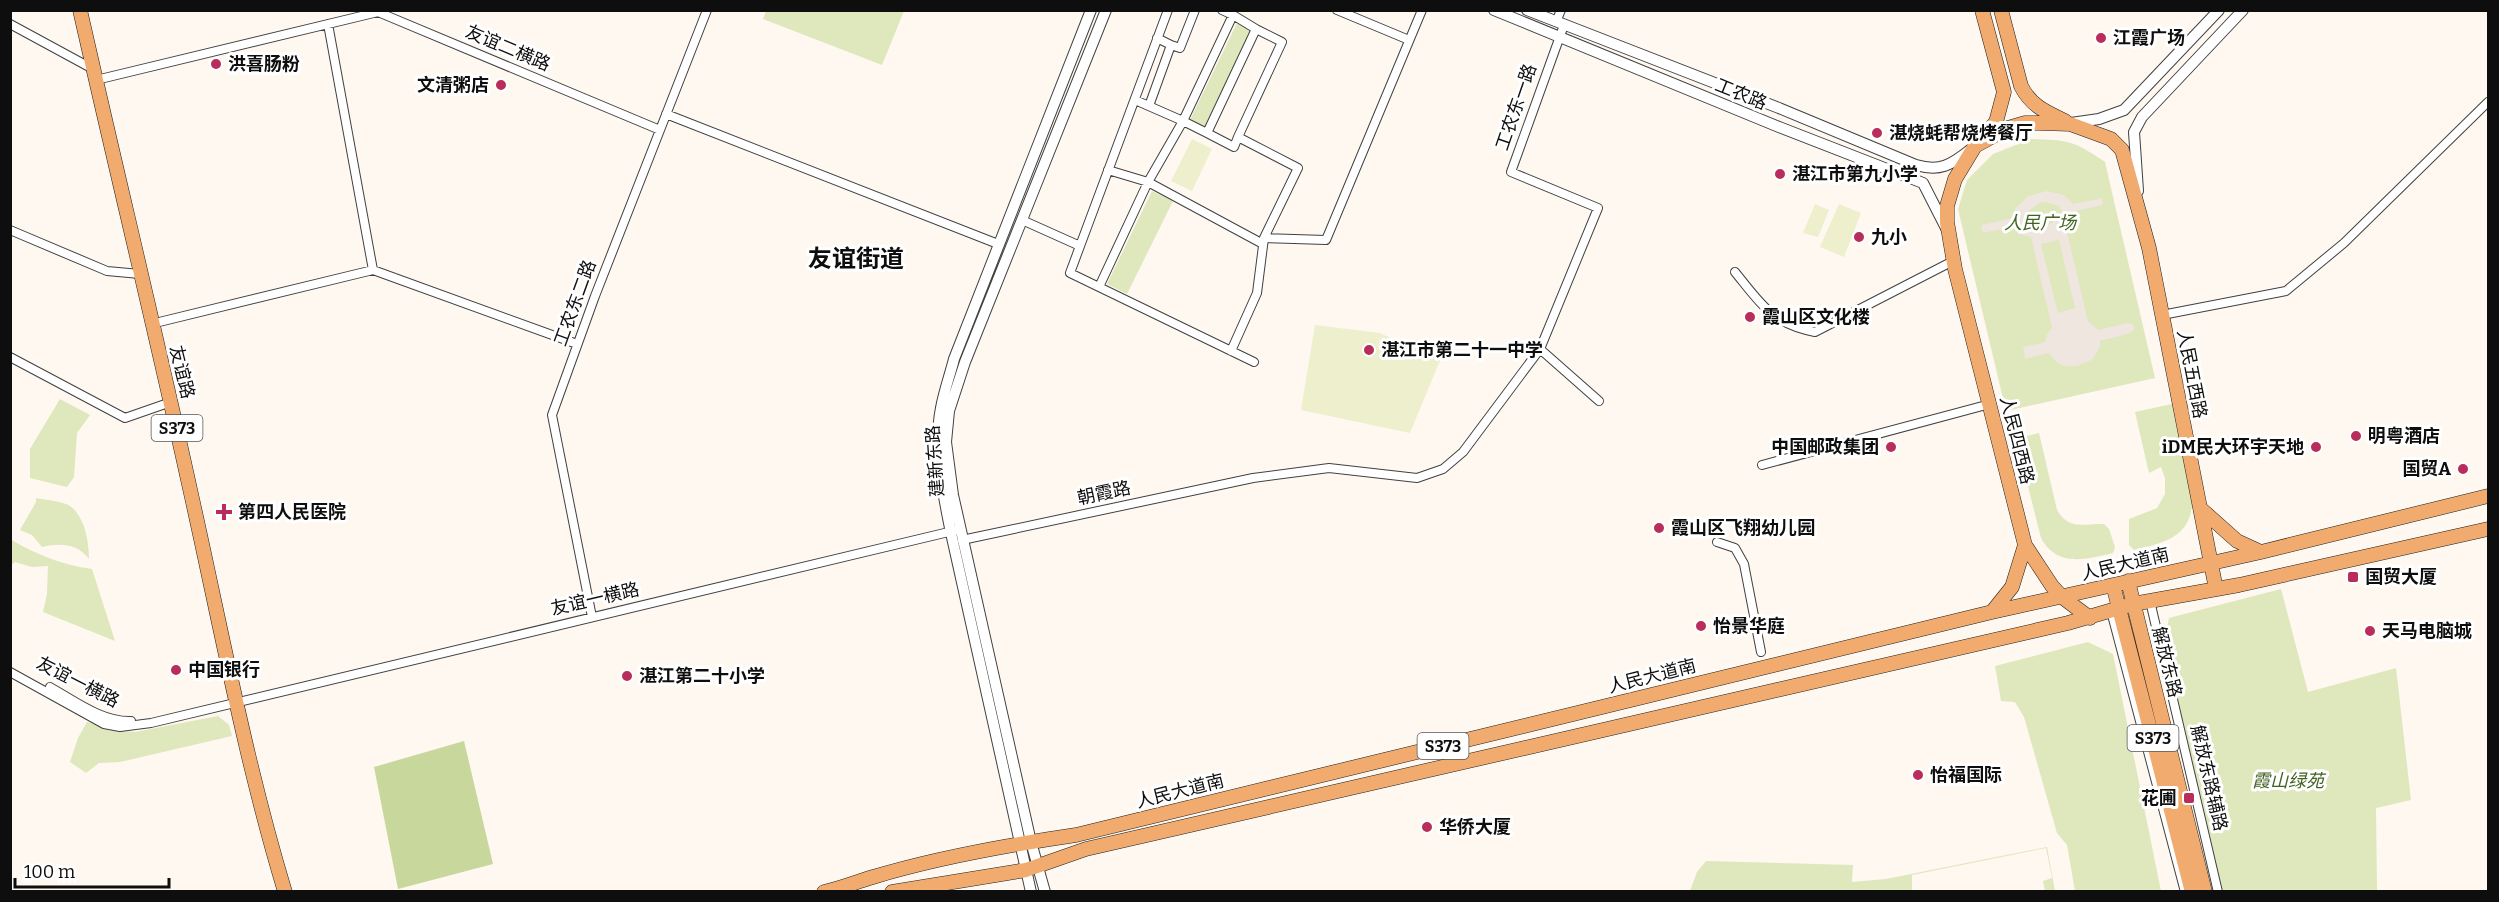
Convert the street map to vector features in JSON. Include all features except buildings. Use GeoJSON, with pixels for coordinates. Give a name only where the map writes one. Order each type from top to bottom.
{"type":"FeatureCollection","features":[{"type":"Feature","properties":{"kind":"main road","name":"友谊路"},"geometry":{"type":"LineString","coordinates":[[80,10],[151,324],[171,402],[236,699],[283,891]]}},
{"type":"Feature","properties":{"kind":"main road","name":"人民四西路"},"geometry":{"type":"LineString","coordinates":[[1982,10],[2004,92],[1996,122],[1975,146],[1955,179],[1947,206],[1952,254],[2025,545],[2052,586],[2062,597],[2090,618]]}},
{"type":"Feature","properties":{"kind":"main road"},"geometry":{"type":"LineString","coordinates":[[2001,10],[2026,97],[2036,107],[2070,124]]}},
{"type":"Feature","properties":{"kind":"main road"},"geometry":{"type":"LineString","coordinates":[[1975,146],[2008,128],[2025,123],[2070,124]]}},
{"type":"Feature","properties":{"kind":"main road","name":"人民五西路"},"geometry":{"type":"LineString","coordinates":[[2070,124],[2111,139],[2122,150],[2128,167],[2149,248],[2217,590]]}},
{"type":"Feature","properties":{"kind":"main road","name":"人民大道南"},"geometry":{"type":"LineString","coordinates":[[824,891],[874,877],[1025,843],[1076,835],[1992,612],[2261,552],[2488,496]]}},
{"type":"Feature","properties":{"kind":"main road"},"geometry":{"type":"LineString","coordinates":[[2201,509],[2237,541],[2261,552]]}},
{"type":"Feature","properties":{"kind":"main road","name":"人民大道南"},"geometry":{"type":"LineString","coordinates":[[892,891],[1032,868],[1086,849],[2090,618],[2150,601],[2217,590],[2488,529]]}},
{"type":"Feature","properties":{"kind":"main road"},"geometry":{"type":"LineString","coordinates":[[1992,612],[2012,587],[2025,545]]}},
{"type":"Feature","properties":{"kind":"main road","name":"解放东路"},"geometry":{"type":"LineString","coordinates":[[2121,608],[2128,581]]}},
{"type":"Feature","properties":{"kind":"main road","name":"解放东路"},"geometry":{"type":"LineString","coordinates":[[2113,585],[2121,608],[2192,891]]}},
{"type":"Feature","properties":{"kind":"main road","name":"解放东路"},"geometry":{"type":"LineString","coordinates":[[2121,608],[2142,633],[2205,891]]}},
{"type":"Feature","properties":{"kind":"street","name":"工农东二路"},"geometry":{"type":"LineString","coordinates":[[592,617],[552,415],[707,10]]}},
{"type":"Feature","properties":{"kind":"street","name":"建新东路"},"geometry":{"type":"LineString","coordinates":[[958,534],[944,497],[938,439],[940,409],[954,359],[1091,10]]}},
{"type":"Feature","properties":{"kind":"street","name":"建新东路"},"geometry":{"type":"LineString","coordinates":[[1045,891],[1032,868],[1025,843],[958,534],[946,442],[949,411],[965,362],[1106,10]]}},
{"type":"Feature","properties":{"kind":"street"},"geometry":{"type":"LineString","coordinates":[[1168,10],[1070,273],[1254,362]]}},
{"type":"Feature","properties":{"kind":"street"},"geometry":{"type":"LineString","coordinates":[[1158,38],[1180,48],[1195,10]]}},
{"type":"Feature","properties":{"kind":"street"},"geometry":{"type":"LineString","coordinates":[[1135,100],[1234,147],[1282,42],[1222,10]]}},
{"type":"Feature","properties":{"kind":"street"},"geometry":{"type":"LineString","coordinates":[[1337,10],[1409,40]]}},
{"type":"Feature","properties":{"kind":"street"},"geometry":{"type":"LineString","coordinates":[[1108,170],[1148,182],[1264,241],[1326,240],[1422,10]]}},
{"type":"Feature","properties":{"kind":"street","name":"工农路"},"geometry":{"type":"LineString","coordinates":[[1494,10],[1785,130],[1923,183],[1949,233]]}},
{"type":"Feature","properties":{"kind":"street","name":"工农路"},"geometry":{"type":"LineString","coordinates":[[1527,10],[1928,168],[1951,165],[1975,146]]}},
{"type":"Feature","properties":{"kind":"street","name":"工农东一路"},"geometry":{"type":"LineString","coordinates":[[1540,349],[1598,208],[1511,172],[1558,37],[1561,10]]}},
{"type":"Feature","properties":{"kind":"street"},"geometry":{"type":"LineString","coordinates":[[2070,124],[2099,119],[2124,110],[2218,10]]}},
{"type":"Feature","properties":{"kind":"street"},"geometry":{"type":"LineString","coordinates":[[2149,248],[2140,206],[2134,132],[2142,117],[2243,10]]}},
{"type":"Feature","properties":{"kind":"street","name":"友谊二横路"},"geometry":{"type":"LineString","coordinates":[[94,74],[328,24],[378,11],[660,130]]}},
{"type":"Feature","properties":{"kind":"street"},"geometry":{"type":"LineString","coordinates":[[1099,287],[1148,182],[1183,121],[1233,15]]}},
{"type":"Feature","properties":{"kind":"street"},"geometry":{"type":"LineString","coordinates":[[10,24],[94,74]]}},
{"type":"Feature","properties":{"kind":"street"},"geometry":{"type":"LineString","coordinates":[[328,24],[373,270]]}},
{"type":"Feature","properties":{"kind":"street"},"geometry":{"type":"LineString","coordinates":[[1207,133],[1256,29]]}},
{"type":"Feature","properties":{"kind":"street"},"geometry":{"type":"LineString","coordinates":[[1149,106],[1172,45]]}},
{"type":"Feature","properties":{"kind":"street"},"geometry":{"type":"LineString","coordinates":[[2162,315],[2286,291],[2344,243],[2488,102]]}},
{"type":"Feature","properties":{"kind":"street"},"geometry":{"type":"LineString","coordinates":[[666,114],[999,244]]}},
{"type":"Feature","properties":{"kind":"street"},"geometry":{"type":"LineString","coordinates":[[1231,351],[1257,293],[1264,241],[1298,168],[1238,137]]}},
{"type":"Feature","properties":{"kind":"street"},"geometry":{"type":"LineString","coordinates":[[1022,220],[1080,246]]}},
{"type":"Feature","properties":{"kind":"street"},"geometry":{"type":"LineString","coordinates":[[10,230],[107,271],[140,274]]}},
{"type":"Feature","properties":{"kind":"street"},"geometry":{"type":"LineString","coordinates":[[1735,272],[1767,310],[1780,321],[1796,328],[1815,332],[1952,254]]}},
{"type":"Feature","properties":{"kind":"street"},"geometry":{"type":"LineString","coordinates":[[151,324],[373,270],[578,344]]}},
{"type":"Feature","properties":{"kind":"street"},"geometry":{"type":"LineString","coordinates":[[1540,349],[1599,401]]}},
{"type":"Feature","properties":{"kind":"street","name":"朝霞路"},"geometry":{"type":"LineString","coordinates":[[958,534],[1253,478],[1329,468],[1417,478],[1443,469],[1463,452],[1540,349]]}},
{"type":"Feature","properties":{"kind":"street"},"geometry":{"type":"LineString","coordinates":[[10,357],[125,418],[171,402]]}},
{"type":"Feature","properties":{"kind":"street"},"geometry":{"type":"LineString","coordinates":[[1762,465],[1989,404]]}},
{"type":"Feature","properties":{"kind":"street","name":"友谊一横路"},"geometry":{"type":"LineString","coordinates":[[10,666],[106,718],[119,721],[143,720],[958,534]]}},
{"type":"Feature","properties":{"kind":"street"},"geometry":{"type":"LineString","coordinates":[[1717,542],[1735,548],[1744,564],[1761,652]]}},
{"type":"Feature","properties":{"kind":"street","name":"解放东路辅路"},"geometry":{"type":"LineString","coordinates":[[2150,601],[2218,891]]}},
{"type":"Feature","properties":{"kind":"street"},"geometry":{"type":"LineString","coordinates":[[2121,608],[2184,891]]}},
{"type":"Feature","properties":{"kind":"street","name":"友谊一横路"},"geometry":{"type":"LineString","coordinates":[[10,672],[104,724],[120,727],[151,723],[236,699]]}},
{"type":"Feature","properties":{"kind":"street","name":"建新东路"},"geometry":{"type":"LineString","coordinates":[[1031,891],[1032,868]]}},
{"type":"Feature","properties":{"kind":"green space"},"geometry":{"type":"Polygon","coordinates":[[[766,10],[904,11],[882,65],[763,19],[766,10]]]}},
{"type":"Feature","properties":{"kind":"green space"},"geometry":{"type":"Polygon","coordinates":[[[1238,21],[1254,29],[1205,128],[1190,120],[1238,21]]]}},
{"type":"Feature","properties":{"kind":"green space"},"geometry":{"type":"Polygon","coordinates":[[[1192,139],[1212,149],[1192,191],[1171,181],[1192,139]]]}},
{"type":"Feature","properties":{"kind":"green space","name":"人民广场"},"geometry":{"type":"Polygon","coordinates":[[[2031,139],[2071,143],[2105,162],[2155,378],[2006,411],[1958,209],[1967,180],[1993,154],[2031,139]]]}},
{"type":"Feature","properties":{"kind":"green space"},"geometry":{"type":"Polygon","coordinates":[[[1152,191],[1173,201],[1127,294],[1107,284],[1152,191]]]}},
{"type":"Feature","properties":{"kind":"green space"},"geometry":{"type":"Polygon","coordinates":[[[1815,204],[1829,210],[1818,237],[1803,233],[1815,204]]]}},
{"type":"Feature","properties":{"kind":"green space"},"geometry":{"type":"Polygon","coordinates":[[[1839,204],[1861,213],[1844,257],[1820,247],[1839,204]]]}},
{"type":"Feature","properties":{"kind":"green space"},"geometry":{"type":"Polygon","coordinates":[[[1315,325],[1379,333],[1441,358],[1410,433],[1301,410],[1315,325]]]}},
{"type":"Feature","properties":{"kind":"green space"},"geometry":{"type":"Polygon","coordinates":[[[60,399],[90,415],[77,433],[74,477],[67,487],[30,478],[30,449],[60,399]]]}},
{"type":"Feature","properties":{"kind":"green space"},"geometry":{"type":"Polygon","coordinates":[[[2172,404],[2192,504],[2190,515],[2186,525],[2173,537],[2155,545],[2134,550],[2129,545],[2129,519],[2157,508],[2165,494],[2165,478],[2161,467],[2149,473],[2135,412],[2172,404]]]}},
{"type":"Feature","properties":{"kind":"green space"},"geometry":{"type":"Polygon","coordinates":[[[2039,433],[2057,510],[2062,517],[2072,523],[2104,524],[2109,529],[2115,547],[2113,553],[2092,558],[2072,559],[2055,554],[2041,538],[2016,439],[2039,433]]]}},
{"type":"Feature","properties":{"kind":"green space"},"geometry":{"type":"Polygon","coordinates":[[[36,498],[63,503],[75,511],[83,523],[89,559],[74,547],[55,545],[42,547],[32,535],[20,530],[36,498]]]}},
{"type":"Feature","properties":{"kind":"green space"},"geometry":{"type":"Polygon","coordinates":[[[10,539],[49,558],[92,569],[115,641],[43,612],[47,594],[48,566],[32,567],[15,562],[11,565],[10,539]]]}},
{"type":"Feature","properties":{"kind":"green space","name":"霞山绿苑"},"geometry":{"type":"Polygon","coordinates":[[[2281,589],[2308,692],[2396,668],[2411,800],[2376,808],[2377,891],[2220,891],[2162,653],[2169,618],[2281,589]]]}},
{"type":"Feature","properties":{"kind":"green space"},"geometry":{"type":"Polygon","coordinates":[[[2088,642],[2113,654],[2161,891],[2075,891],[2067,845],[2057,833],[2024,717],[2015,702],[2001,701],[1995,666],[2088,642]]]}},
{"type":"Feature","properties":{"kind":"green space"},"geometry":{"type":"Polygon","coordinates":[[[218,716],[229,725],[232,736],[120,762],[99,763],[86,773],[70,762],[78,738],[87,722],[135,732],[218,716]]]}},
{"type":"Feature","properties":{"kind":"green space"},"geometry":{"type":"Polygon","coordinates":[[[464,741],[493,864],[398,889],[374,767],[464,741]]]}},
{"type":"Feature","properties":{"kind":"green space"},"geometry":{"type":"Polygon","coordinates":[[[2047,847],[2055,891],[2045,891],[2043,881],[2052,878],[2046,848],[1912,875],[1912,891],[1690,891],[1697,872],[1706,861],[1853,865],[1852,882],[1886,879],[2047,847]]]}},
{"type":"Feature","properties":{"kind":"shaded area"},"geometry":{"type":"Polygon","coordinates":[[[2047,191],[2064,195],[2073,204],[2102,198],[2103,205],[2075,211],[2072,221],[2066,228],[2088,321],[2098,330],[2127,323],[2132,324],[2134,328],[2132,332],[2100,341],[2100,347],[2092,360],[2077,366],[2064,366],[2056,362],[2049,353],[2025,359],[2023,347],[2045,342],[2052,328],[2031,237],[2019,234],[2015,226],[1983,233],[1981,225],[2014,218],[2015,209],[2028,196],[2047,191]],[[2046,202],[2039,203],[2027,212],[2024,219],[2026,223],[2045,227],[2061,217],[2062,211],[2059,206],[2046,202]],[[2059,240],[2041,244],[2058,313],[2075,308],[2059,240]]]}},
{"type":"Feature","properties":{"kind":"place","name":"江霞广场"},"geometry":{"type":"Point","coordinates":[2101,38]}},
{"type":"Feature","properties":{"kind":"place","name":"洪喜肠粉"},"geometry":{"type":"Point","coordinates":[216,64]}},
{"type":"Feature","properties":{"kind":"place","name":"文清粥店"},"geometry":{"type":"Point","coordinates":[501,85]}},
{"type":"Feature","properties":{"kind":"place","name":"湛烧蚝帮烧烤餐厅"},"geometry":{"type":"Point","coordinates":[1877,133]}},
{"type":"Feature","properties":{"kind":"place","name":"湛江市第九小学"},"geometry":{"type":"Point","coordinates":[1780,174]}},
{"type":"Feature","properties":{"kind":"place","name":"九小"},"geometry":{"type":"Point","coordinates":[1859,237]}},
{"type":"Feature","properties":{"kind":"place","name":"霞山区文化楼"},"geometry":{"type":"Point","coordinates":[1750,317]}},
{"type":"Feature","properties":{"kind":"place","name":"湛江市第二十一中学"},"geometry":{"type":"Point","coordinates":[1369,350]}},
{"type":"Feature","properties":{"kind":"place","name":"明粤酒店"},"geometry":{"type":"Point","coordinates":[2356,436]}},
{"type":"Feature","properties":{"kind":"place","name":"中国邮政集团"},"geometry":{"type":"Point","coordinates":[1891,447]}},
{"type":"Feature","properties":{"kind":"place","name":"iDM民大环宇天地"},"geometry":{"type":"Point","coordinates":[2316,447]}},
{"type":"Feature","properties":{"kind":"place","name":"国贸A"},"geometry":{"type":"Point","coordinates":[2463,469]}},
{"type":"Feature","properties":{"kind":"place","name":"第四人民医院"},"geometry":{"type":"Point","coordinates":[224,512]}},
{"type":"Feature","properties":{"kind":"place","name":"霞山区飞翔幼儿园"},"geometry":{"type":"Point","coordinates":[1659,528]}},
{"type":"Feature","properties":{"kind":"place","name":"国贸大厦"},"geometry":{"type":"Point","coordinates":[2353,577]}},
{"type":"Feature","properties":{"kind":"place","name":"怡景华庭"},"geometry":{"type":"Point","coordinates":[1701,626]}},
{"type":"Feature","properties":{"kind":"place","name":"天马电脑城"},"geometry":{"type":"Point","coordinates":[2370,631]}},
{"type":"Feature","properties":{"kind":"place","name":"中国银行"},"geometry":{"type":"Point","coordinates":[176,670]}},
{"type":"Feature","properties":{"kind":"place","name":"湛江第二十小学"},"geometry":{"type":"Point","coordinates":[627,676]}},
{"type":"Feature","properties":{"kind":"place","name":"怡福国际"},"geometry":{"type":"Point","coordinates":[1918,775]}},
{"type":"Feature","properties":{"kind":"place","name":"花圃"},"geometry":{"type":"Point","coordinates":[2189,798]}},
{"type":"Feature","properties":{"kind":"place","name":"华侨大厦"},"geometry":{"type":"Point","coordinates":[1427,827]}},
{"type":"Feature","properties":{"kind":"district","name":"友谊街道"},"geometry":{"type":"Point","coordinates":[856,259]}}]}
